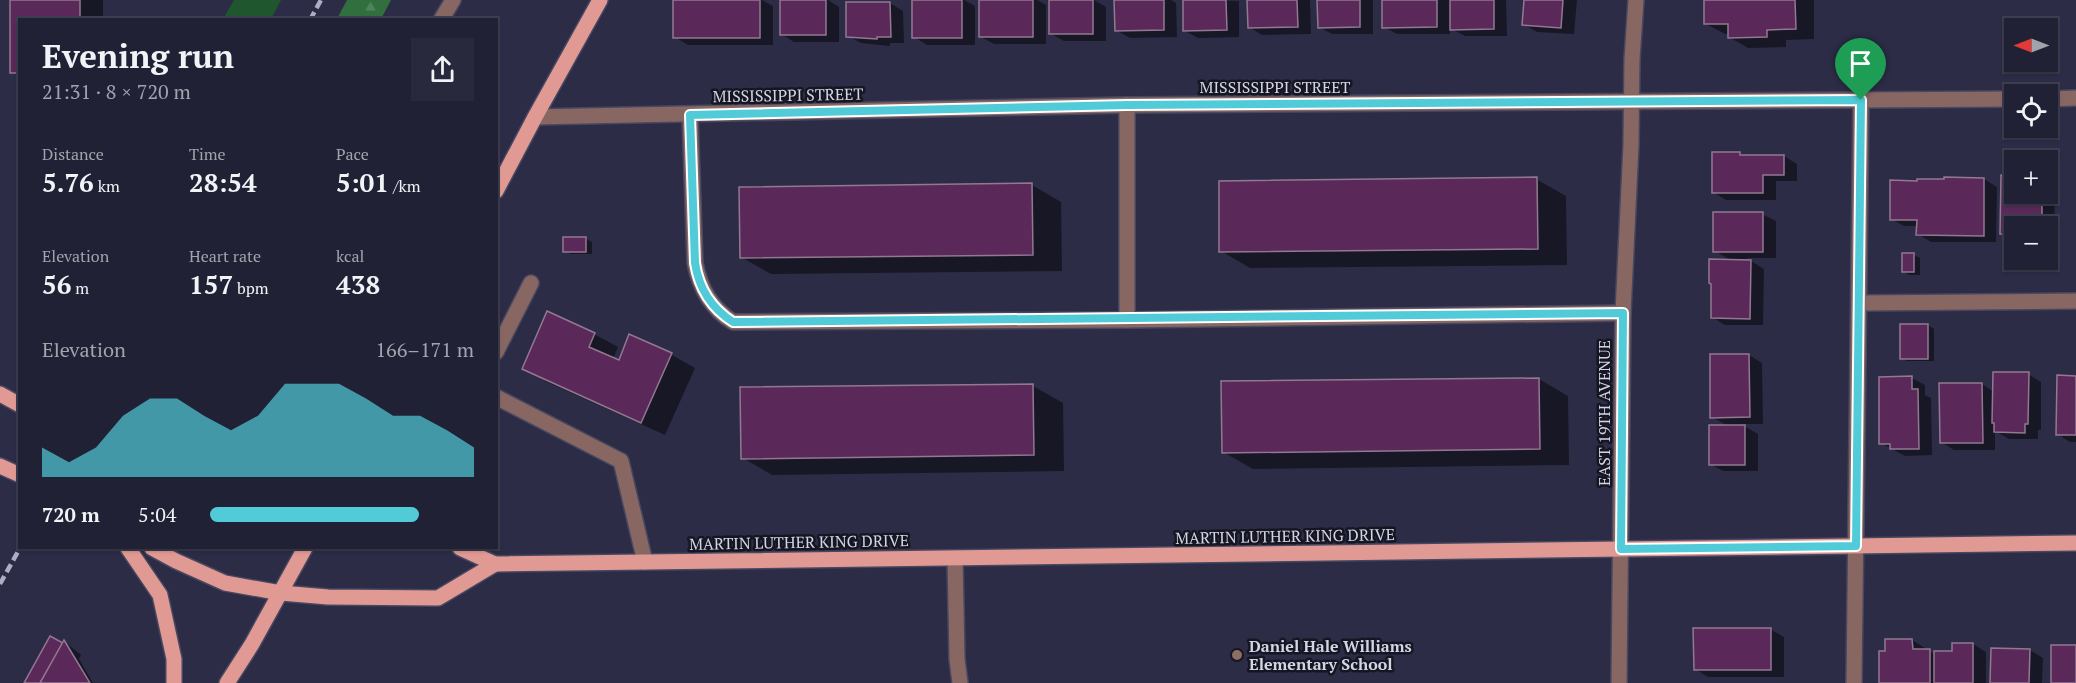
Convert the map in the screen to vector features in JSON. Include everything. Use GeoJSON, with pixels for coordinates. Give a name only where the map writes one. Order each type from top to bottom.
{"type":"FeatureCollection","features":[{"type":"Feature","properties":{"kind":"main road"},"geometry":{"type":"LineString","coordinates":[[498,187],[600,0]]}},
{"type":"Feature","properties":{"kind":"main road"},"geometry":{"type":"LineString","coordinates":[[0,394],[18,404]]}},
{"type":"Feature","properties":{"kind":"main road"},"geometry":{"type":"LineString","coordinates":[[0,466],[18,475]]}},
{"type":"Feature","properties":{"kind":"main road","name":"MARTIN LUTHER KING DRIVE"},"geometry":{"type":"LineString","coordinates":[[462,549],[495,564],[2076,543]]}},
{"type":"Feature","properties":{"kind":"main road"},"geometry":{"type":"LineString","coordinates":[[130,549],[160,595],[174,659],[174,683]]}},
{"type":"Feature","properties":{"kind":"main road"},"geometry":{"type":"LineString","coordinates":[[154,549],[225,583],[328,597],[438,598],[495,564]]}},
{"type":"Feature","properties":{"kind":"main road"},"geometry":{"type":"LineString","coordinates":[[227,683],[252,644],[304,549]]}},
{"type":"Feature","properties":{"kind":"street"},"geometry":{"type":"LineString","coordinates":[[442,18],[453,0]]}},
{"type":"Feature","properties":{"kind":"street","name":"EAST 19TH AVENUE"},"geometry":{"type":"LineString","coordinates":[[1620,683],[1623,313],[1636,0]]}},
{"type":"Feature","properties":{"kind":"street"},"geometry":{"type":"LineString","coordinates":[[2058,99],[2076,98]]}},
{"type":"Feature","properties":{"kind":"street","name":"MISSISSIPPI STREET"},"geometry":{"type":"LineString","coordinates":[[535,117],[1127,105],[2004,99]]}},
{"type":"Feature","properties":{"kind":"street"},"geometry":{"type":"LineString","coordinates":[[1854,683],[1861,100]]}},
{"type":"Feature","properties":{"kind":"street"},"geometry":{"type":"LineString","coordinates":[[1127,105],[1127,320]]}},
{"type":"Feature","properties":{"kind":"street"},"geometry":{"type":"LineString","coordinates":[[690,115],[695,263],[698,278],[716,310],[733,322],[1127,320],[1623,313]]}},
{"type":"Feature","properties":{"kind":"street"},"geometry":{"type":"LineString","coordinates":[[498,348],[531,283]]}},
{"type":"Feature","properties":{"kind":"street"},"geometry":{"type":"LineString","coordinates":[[1859,303],[2076,301]]}},
{"type":"Feature","properties":{"kind":"street"},"geometry":{"type":"LineString","coordinates":[[498,398],[621,461],[645,562]]}},
{"type":"Feature","properties":{"kind":"street"},"geometry":{"type":"LineString","coordinates":[[955,558],[957,659],[960,683]]}},
{"type":"Feature","properties":{"kind":"green space"},"geometry":{"type":"Polygon","coordinates":[[[234,0],[281,0],[272,18],[224,18],[234,0]]]}},
{"type":"Feature","properties":{"kind":"green space"},"geometry":{"type":"Polygon","coordinates":[[[347,0],[391,0],[382,18],[338,18],[347,0]]]}},
{"type":"Feature","properties":{"kind":"building"},"geometry":{"type":"Polygon","coordinates":[[[10,0],[80,0],[80,18],[18,18],[18,73],[10,73],[10,0]]]}},
{"type":"Feature","properties":{"kind":"building"},"geometry":{"type":"Polygon","coordinates":[[[673,0],[760,0],[760,38],[673,38],[673,0]]]}},
{"type":"Feature","properties":{"kind":"building"},"geometry":{"type":"Polygon","coordinates":[[[780,0],[826,0],[826,35],[780,35],[780,0]]]}},
{"type":"Feature","properties":{"kind":"building"},"geometry":{"type":"Polygon","coordinates":[[[912,0],[962,0],[962,38],[912,38],[912,0]]]}},
{"type":"Feature","properties":{"kind":"building"},"geometry":{"type":"Polygon","coordinates":[[[979,0],[1033,0],[1033,37],[979,37],[979,0]]]}},
{"type":"Feature","properties":{"kind":"building"},"geometry":{"type":"Polygon","coordinates":[[[1049,0],[1093,0],[1093,34],[1049,34],[1049,0]]]}},
{"type":"Feature","properties":{"kind":"building"},"geometry":{"type":"Polygon","coordinates":[[[1114,0],[1164,0],[1164,30],[1115,31],[1114,0]]]}},
{"type":"Feature","properties":{"kind":"building"},"geometry":{"type":"Polygon","coordinates":[[[1183,0],[1226,0],[1227,30],[1183,31],[1183,0]]]}},
{"type":"Feature","properties":{"kind":"building"},"geometry":{"type":"Polygon","coordinates":[[[1247,0],[1297,0],[1298,27],[1248,28],[1247,0]]]}},
{"type":"Feature","properties":{"kind":"building"},"geometry":{"type":"Polygon","coordinates":[[[1317,0],[1360,0],[1360,27],[1318,28],[1317,0]]]}},
{"type":"Feature","properties":{"kind":"building"},"geometry":{"type":"Polygon","coordinates":[[[1382,0],[1437,0],[1437,27],[1382,28],[1382,0]]]}},
{"type":"Feature","properties":{"kind":"building"},"geometry":{"type":"Polygon","coordinates":[[[1450,0],[1494,0],[1494,29],[1450,30],[1450,0]]]}},
{"type":"Feature","properties":{"kind":"building"},"geometry":{"type":"Polygon","coordinates":[[[1524,0],[1563,0],[1561,28],[1522,25],[1524,0]]]}},
{"type":"Feature","properties":{"kind":"building"},"geometry":{"type":"Polygon","coordinates":[[[1704,0],[1795,0],[1796,29],[1767,30],[1767,37],[1728,38],[1728,24],[1704,24],[1704,0]]]}},
{"type":"Feature","properties":{"kind":"building"},"geometry":{"type":"Polygon","coordinates":[[[846,2],[890,2],[891,37],[877,37],[877,39],[846,37],[846,2]]]}},
{"type":"Feature","properties":{"kind":"building"},"geometry":{"type":"Polygon","coordinates":[[[1712,152],[1740,152],[1740,155],[1784,155],[1784,175],[1763,175],[1763,193],[1712,193],[1712,152]]]}},
{"type":"Feature","properties":{"kind":"building"},"geometry":{"type":"Polygon","coordinates":[[[2001,175],[2004,175],[2004,204],[2042,204],[2042,216],[2004,216],[2004,234],[2000,234],[2001,175]]]}},
{"type":"Feature","properties":{"kind":"building"},"geometry":{"type":"Polygon","coordinates":[[[1537,177],[1538,249],[1219,252],[1219,181],[1537,177]]]}},
{"type":"Feature","properties":{"kind":"building"},"geometry":{"type":"Polygon","coordinates":[[[1944,177],[1984,178],[1984,236],[1916,235],[1917,220],[1890,220],[1890,180],[1917,181],[1917,179],[1944,179],[1944,177]]]}},
{"type":"Feature","properties":{"kind":"building"},"geometry":{"type":"Polygon","coordinates":[[[1032,183],[1033,255],[740,258],[739,187],[1032,183]]]}},
{"type":"Feature","properties":{"kind":"building"},"geometry":{"type":"Polygon","coordinates":[[[1713,212],[1763,212],[1763,252],[1713,252],[1713,212]]]}},
{"type":"Feature","properties":{"kind":"building"},"geometry":{"type":"Polygon","coordinates":[[[563,237],[586,237],[586,252],[563,252],[563,237]]]}},
{"type":"Feature","properties":{"kind":"building"},"geometry":{"type":"Polygon","coordinates":[[[1902,253],[1914,253],[1914,272],[1902,272],[1902,253]]]}},
{"type":"Feature","properties":{"kind":"building"},"geometry":{"type":"Polygon","coordinates":[[[1709,259],[1751,260],[1750,319],[1711,318],[1709,259]]]}},
{"type":"Feature","properties":{"kind":"building"},"geometry":{"type":"Polygon","coordinates":[[[547,311],[595,333],[589,347],[619,360],[629,334],[672,353],[641,423],[522,369],[547,311]]]}},
{"type":"Feature","properties":{"kind":"building"},"geometry":{"type":"Polygon","coordinates":[[[1900,324],[1928,324],[1928,359],[1900,359],[1900,324]]]}},
{"type":"Feature","properties":{"kind":"building"},"geometry":{"type":"Polygon","coordinates":[[[1710,354],[1749,354],[1750,417],[1710,418],[1710,354]]]}},
{"type":"Feature","properties":{"kind":"building"},"geometry":{"type":"Polygon","coordinates":[[[1993,372],[2029,372],[2028,424],[2025,424],[2025,433],[1994,432],[1994,423],[1992,423],[1993,372]]]}},
{"type":"Feature","properties":{"kind":"building"},"geometry":{"type":"Polygon","coordinates":[[[2057,375],[2076,376],[2076,435],[2056,435],[2057,375]]]}},
{"type":"Feature","properties":{"kind":"building"},"geometry":{"type":"Polygon","coordinates":[[[1912,376],[1912,389],[1918,389],[1919,449],[1890,449],[1890,444],[1879,444],[1879,377],[1912,376]]]}},
{"type":"Feature","properties":{"kind":"building"},"geometry":{"type":"Polygon","coordinates":[[[1539,378],[1540,449],[1222,453],[1221,381],[1539,378]]]}},
{"type":"Feature","properties":{"kind":"building"},"geometry":{"type":"Polygon","coordinates":[[[1939,383],[1982,383],[1983,443],[1940,443],[1939,383]]]}},
{"type":"Feature","properties":{"kind":"building"},"geometry":{"type":"Polygon","coordinates":[[[1033,384],[1034,455],[741,459],[740,387],[1033,384]]]}},
{"type":"Feature","properties":{"kind":"building"},"geometry":{"type":"Polygon","coordinates":[[[1709,425],[1745,425],[1745,465],[1709,465],[1709,425]]]}},
{"type":"Feature","properties":{"kind":"building"},"geometry":{"type":"Polygon","coordinates":[[[1693,628],[1771,628],[1771,670],[1694,670],[1693,628]]]}},
{"type":"Feature","properties":{"kind":"building"},"geometry":{"type":"Polygon","coordinates":[[[50,636],[63,643],[40,683],[24,683],[50,636]]]}},
{"type":"Feature","properties":{"kind":"building"},"geometry":{"type":"Polygon","coordinates":[[[1885,639],[1912,639],[1913,649],[1930,649],[1930,683],[1879,683],[1879,651],[1885,651],[1885,639]]]}},
{"type":"Feature","properties":{"kind":"building"},"geometry":{"type":"Polygon","coordinates":[[[64,640],[90,683],[40,683],[64,640]]]}},
{"type":"Feature","properties":{"kind":"building"},"geometry":{"type":"Polygon","coordinates":[[[1952,643],[1973,643],[1973,683],[1934,683],[1934,651],[1952,651],[1952,643]]]}},
{"type":"Feature","properties":{"kind":"building"},"geometry":{"type":"Polygon","coordinates":[[[2051,645],[2076,645],[2076,683],[2051,683],[2051,645]]]}},
{"type":"Feature","properties":{"kind":"building"},"geometry":{"type":"Polygon","coordinates":[[[1991,648],[2030,649],[2029,683],[1990,683],[1991,648]]]}},
{"type":"Feature","properties":{"kind":"railway"},"geometry":{"type":"LineString","coordinates":[[311,18],[321,0]]}},
{"type":"Feature","properties":{"kind":"railway"},"geometry":{"type":"LineString","coordinates":[[0,584],[19,549]]}},
{"type":"Feature","properties":{"kind":"place","name":"Daniel Hale Williams Elementary School"},"geometry":{"type":"Point","coordinates":[1237,655]}},
{"type":"Feature","properties":{"kind":"route"},"geometry":{"type":"LineString","coordinates":[[1861,100],[1856,546],[1621,549],[1623,313],[1127,320],[733,322],[710,303],[702,290],[695,263],[690,115],[1127,105],[1861,100]]}}]}
